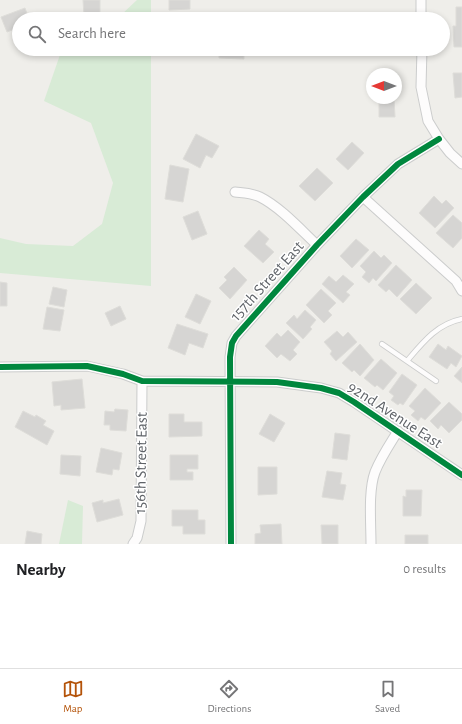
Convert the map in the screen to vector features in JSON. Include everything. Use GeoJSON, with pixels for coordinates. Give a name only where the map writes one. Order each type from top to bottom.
{"type":"FeatureCollection","features":[{"type":"Feature","properties":{"kind":"street"},"geometry":{"type":"LineString","coordinates":[[421,0],[421,12]]}},
{"type":"Feature","properties":{"kind":"street"},"geometry":{"type":"LineString","coordinates":[[422,56],[421,87],[428,121],[438,139],[462,164]]}},
{"type":"Feature","properties":{"kind":"street","name":"157th Street East"},"geometry":{"type":"LineString","coordinates":[[230,544],[230,357],[232,343],[236,336],[317,245],[363,197],[398,164],[438,139]]}},
{"type":"Feature","properties":{"kind":"street"},"geometry":{"type":"LineString","coordinates":[[236,192],[259,197],[274,206],[317,245]]}},
{"type":"Feature","properties":{"kind":"street"},"geometry":{"type":"LineString","coordinates":[[363,197],[456,281],[462,291]]}},
{"type":"Feature","properties":{"kind":"street","name":"92nd Avenue East"},"geometry":{"type":"LineString","coordinates":[[0,367],[87,366],[123,374],[142,381],[278,382],[301,384],[327,390],[338,393],[354,402],[462,474]]}},
{"type":"Feature","properties":{"kind":"street","name":"156th Street East"},"geometry":{"type":"LineString","coordinates":[[133,544],[137,538],[141,520],[142,381]]}},
{"type":"Feature","properties":{"kind":"street"},"geometry":{"type":"LineString","coordinates":[[371,544],[371,503],[375,473],[398,431]]}},
{"type":"Feature","properties":{"kind":"lane"},"geometry":{"type":"LineString","coordinates":[[407,360],[441,326],[452,321],[462,319]]}},
{"type":"Feature","properties":{"kind":"lane"},"geometry":{"type":"LineString","coordinates":[[382,344],[436,381]]}},
{"type":"Feature","properties":{"kind":"green space"},"geometry":{"type":"Polygon","coordinates":[[[137,0],[151,0],[151,12],[124,12],[137,0]]]}},
{"type":"Feature","properties":{"kind":"green space"},"geometry":{"type":"Polygon","coordinates":[[[60,56],[151,56],[151,286],[0,273],[0,238],[26,244],[73,246],[102,224],[113,183],[91,123],[44,101],[60,56]]]}},
{"type":"Feature","properties":{"kind":"green space"},"geometry":{"type":"Polygon","coordinates":[[[68,500],[83,506],[82,544],[59,544],[68,500]]]}},
{"type":"Feature","properties":{"kind":"building"},"geometry":{"type":"Polygon","coordinates":[[[83,0],[100,0],[100,12],[84,12],[83,0]]]}},
{"type":"Feature","properties":{"kind":"building"},"geometry":{"type":"Polygon","coordinates":[[[169,0],[190,0],[190,9],[169,10],[169,0]]]}},
{"type":"Feature","properties":{"kind":"building"},"geometry":{"type":"Polygon","coordinates":[[[456,7],[462,7],[462,47],[454,47],[453,26],[456,26],[456,7]]]}},
{"type":"Feature","properties":{"kind":"building"},"geometry":{"type":"Polygon","coordinates":[[[25,8],[26,12],[14,12],[25,8]]]}},
{"type":"Feature","properties":{"kind":"building"},"geometry":{"type":"Polygon","coordinates":[[[12,13],[12,30],[7,32],[1,17],[12,13]]]}},
{"type":"Feature","properties":{"kind":"building"},"geometry":{"type":"Polygon","coordinates":[[[219,56],[244,56],[244,59],[219,58],[219,56]]]}},
{"type":"Feature","properties":{"kind":"building"},"geometry":{"type":"Polygon","coordinates":[[[453,73],[462,73],[462,97],[455,98],[453,73]]]}},
{"type":"Feature","properties":{"kind":"building"},"geometry":{"type":"Polygon","coordinates":[[[379,104],[394,104],[395,117],[379,117],[379,104]]]}},
{"type":"Feature","properties":{"kind":"building"},"geometry":{"type":"Polygon","coordinates":[[[196,134],[219,146],[212,158],[206,155],[200,168],[183,159],[196,134]]]}},
{"type":"Feature","properties":{"kind":"building"},"geometry":{"type":"Polygon","coordinates":[[[352,142],[364,153],[348,170],[336,159],[352,142]]]}},
{"type":"Feature","properties":{"kind":"building"},"geometry":{"type":"Polygon","coordinates":[[[170,165],[189,169],[183,202],[165,199],[170,165]]]}},
{"type":"Feature","properties":{"kind":"building"},"geometry":{"type":"Polygon","coordinates":[[[317,168],[333,183],[315,201],[299,186],[317,168]]]}},
{"type":"Feature","properties":{"kind":"building"},"geometry":{"type":"Polygon","coordinates":[[[434,196],[442,204],[446,200],[454,208],[435,228],[419,213],[434,196]]]}},
{"type":"Feature","properties":{"kind":"building"},"geometry":{"type":"Polygon","coordinates":[[[198,211],[207,234],[192,240],[183,217],[198,211]]]}},
{"type":"Feature","properties":{"kind":"building"},"geometry":{"type":"Polygon","coordinates":[[[453,215],[462,223],[462,238],[453,248],[436,233],[453,215]]]}},
{"type":"Feature","properties":{"kind":"building"},"geometry":{"type":"Polygon","coordinates":[[[259,230],[269,239],[265,244],[274,252],[263,263],[244,246],[259,230]]]}},
{"type":"Feature","properties":{"kind":"building"},"geometry":{"type":"Polygon","coordinates":[[[356,239],[369,250],[352,268],[340,256],[356,239]]]}},
{"type":"Feature","properties":{"kind":"building"},"geometry":{"type":"Polygon","coordinates":[[[374,251],[381,258],[384,255],[392,263],[376,281],[373,278],[369,283],[362,277],[366,272],[360,266],[374,251]]]}},
{"type":"Feature","properties":{"kind":"building"},"geometry":{"type":"Polygon","coordinates":[[[396,265],[412,280],[397,297],[389,289],[386,292],[378,285],[396,265]]]}},
{"type":"Feature","properties":{"kind":"building"},"geometry":{"type":"Polygon","coordinates":[[[234,267],[247,280],[230,299],[219,288],[227,280],[224,277],[234,267]]]}},
{"type":"Feature","properties":{"kind":"building"},"geometry":{"type":"Polygon","coordinates":[[[343,275],[354,284],[346,292],[350,295],[343,303],[322,284],[329,276],[336,282],[343,275]]]}},
{"type":"Feature","properties":{"kind":"building"},"geometry":{"type":"Polygon","coordinates":[[[0,282],[7,283],[7,306],[0,306],[0,282]]]}},
{"type":"Feature","properties":{"kind":"building"},"geometry":{"type":"Polygon","coordinates":[[[416,283],[432,298],[416,314],[400,299],[416,283]]]}},
{"type":"Feature","properties":{"kind":"building"},"geometry":{"type":"Polygon","coordinates":[[[53,287],[67,290],[64,307],[49,304],[53,287]]]}},
{"type":"Feature","properties":{"kind":"building"},"geometry":{"type":"Polygon","coordinates":[[[321,289],[336,303],[328,311],[332,315],[324,323],[306,305],[321,289]]]}},
{"type":"Feature","properties":{"kind":"building"},"geometry":{"type":"Polygon","coordinates":[[[196,294],[211,301],[200,324],[185,317],[196,294]]]}},
{"type":"Feature","properties":{"kind":"building"},"geometry":{"type":"Polygon","coordinates":[[[120,306],[126,319],[111,326],[105,313],[120,306]]]}},
{"type":"Feature","properties":{"kind":"building"},"geometry":{"type":"Polygon","coordinates":[[[47,307],[64,310],[60,331],[43,329],[47,307]]]}},
{"type":"Feature","properties":{"kind":"building"},"geometry":{"type":"Polygon","coordinates":[[[305,310],[316,320],[310,327],[312,329],[303,339],[286,323],[294,315],[297,319],[305,310]]]}},
{"type":"Feature","properties":{"kind":"building"},"geometry":{"type":"Polygon","coordinates":[[[177,324],[208,334],[203,348],[189,343],[185,355],[168,348],[177,324]]]}},
{"type":"Feature","properties":{"kind":"building"},"geometry":{"type":"Polygon","coordinates":[[[288,330],[300,342],[293,350],[297,354],[290,361],[281,354],[277,358],[265,346],[277,333],[281,337],[288,330]]]}},
{"type":"Feature","properties":{"kind":"building"},"geometry":{"type":"Polygon","coordinates":[[[337,331],[343,337],[348,332],[357,342],[336,361],[330,354],[332,351],[324,342],[337,331]]]}},
{"type":"Feature","properties":{"kind":"building"},"geometry":{"type":"Polygon","coordinates":[[[360,344],[374,360],[360,376],[354,370],[352,372],[342,363],[360,344]]]}},
{"type":"Feature","properties":{"kind":"building"},"geometry":{"type":"Polygon","coordinates":[[[438,344],[446,350],[448,346],[462,356],[456,367],[451,363],[447,369],[429,357],[438,344]]]}},
{"type":"Feature","properties":{"kind":"building"},"geometry":{"type":"Polygon","coordinates":[[[381,359],[397,373],[383,390],[377,385],[375,387],[364,378],[381,359]]]}},
{"type":"Feature","properties":{"kind":"building"},"geometry":{"type":"Polygon","coordinates":[[[462,367],[462,383],[454,376],[462,367]]]}},
{"type":"Feature","properties":{"kind":"building"},"geometry":{"type":"Polygon","coordinates":[[[402,374],[417,385],[403,405],[400,403],[398,405],[391,400],[394,396],[389,392],[402,374]]]}},
{"type":"Feature","properties":{"kind":"building"},"geometry":{"type":"Polygon","coordinates":[[[82,379],[85,408],[61,410],[61,405],[54,406],[52,382],[82,379]]]}},
{"type":"Feature","properties":{"kind":"building"},"geometry":{"type":"Polygon","coordinates":[[[425,388],[441,403],[425,420],[421,417],[418,421],[411,415],[415,411],[409,406],[425,388]]]}},
{"type":"Feature","properties":{"kind":"building"},"geometry":{"type":"Polygon","coordinates":[[[449,402],[462,414],[462,420],[449,433],[441,425],[438,429],[430,421],[449,402]]]}},
{"type":"Feature","properties":{"kind":"building"},"geometry":{"type":"Polygon","coordinates":[[[115,409],[128,410],[126,431],[110,430],[110,425],[104,425],[105,411],[114,412],[115,409]]]}},
{"type":"Feature","properties":{"kind":"building"},"geometry":{"type":"Polygon","coordinates":[[[23,411],[35,417],[36,415],[46,421],[43,425],[54,431],[47,445],[15,427],[23,411]]]}},
{"type":"Feature","properties":{"kind":"building"},"geometry":{"type":"Polygon","coordinates":[[[169,414],[184,414],[184,422],[202,422],[202,436],[169,437],[169,414]]]}},
{"type":"Feature","properties":{"kind":"building"},"geometry":{"type":"Polygon","coordinates":[[[270,414],[285,423],[274,442],[259,434],[270,414]]]}},
{"type":"Feature","properties":{"kind":"building"},"geometry":{"type":"Polygon","coordinates":[[[335,433],[350,435],[347,460],[332,458],[335,433]]]}},
{"type":"Feature","properties":{"kind":"building"},"geometry":{"type":"Polygon","coordinates":[[[101,448],[122,453],[119,470],[113,469],[112,475],[96,472],[101,448]]]}},
{"type":"Feature","properties":{"kind":"building"},"geometry":{"type":"Polygon","coordinates":[[[61,455],[81,456],[80,476],[60,474],[61,455]]]}},
{"type":"Feature","properties":{"kind":"building"},"geometry":{"type":"Polygon","coordinates":[[[170,455],[198,455],[198,469],[187,469],[187,472],[193,472],[193,480],[170,480],[170,455]]]}},
{"type":"Feature","properties":{"kind":"building"},"geometry":{"type":"Polygon","coordinates":[[[258,467],[277,467],[277,494],[258,495],[258,467]]]}},
{"type":"Feature","properties":{"kind":"building"},"geometry":{"type":"Polygon","coordinates":[[[327,471],[342,473],[340,484],[346,485],[343,500],[322,497],[327,471]]]}},
{"type":"Feature","properties":{"kind":"building"},"geometry":{"type":"Polygon","coordinates":[[[406,490],[422,490],[421,516],[403,516],[403,496],[406,497],[406,490]]]}},
{"type":"Feature","properties":{"kind":"building"},"geometry":{"type":"Polygon","coordinates":[[[119,499],[123,515],[97,522],[92,503],[103,500],[103,503],[119,499]]]}},
{"type":"Feature","properties":{"kind":"building"},"geometry":{"type":"Polygon","coordinates":[[[172,510],[198,510],[198,520],[205,520],[205,534],[183,534],[183,526],[172,526],[172,510]]]}},
{"type":"Feature","properties":{"kind":"building"},"geometry":{"type":"Polygon","coordinates":[[[281,524],[282,544],[255,544],[255,534],[261,533],[260,525],[281,524]]]}},
{"type":"Feature","properties":{"kind":"building"},"geometry":{"type":"Polygon","coordinates":[[[321,525],[338,525],[338,544],[322,544],[321,525]]]}},
{"type":"Feature","properties":{"kind":"building"},"geometry":{"type":"Polygon","coordinates":[[[27,531],[42,534],[41,544],[25,544],[27,531]]]}},
{"type":"Feature","properties":{"kind":"building"},"geometry":{"type":"Polygon","coordinates":[[[405,535],[428,535],[428,544],[405,544],[405,535]]]}},
{"type":"Feature","properties":{"kind":"cycle path"},"geometry":{"type":"LineString","coordinates":[[231,544],[230,357],[232,343],[236,336],[317,245],[363,197],[398,164],[439,139]]}},
{"type":"Feature","properties":{"kind":"cycle path"},"geometry":{"type":"LineString","coordinates":[[0,367],[87,366],[123,374],[142,381],[277,382],[321,388],[339,393],[354,402],[462,475]]}}]}
